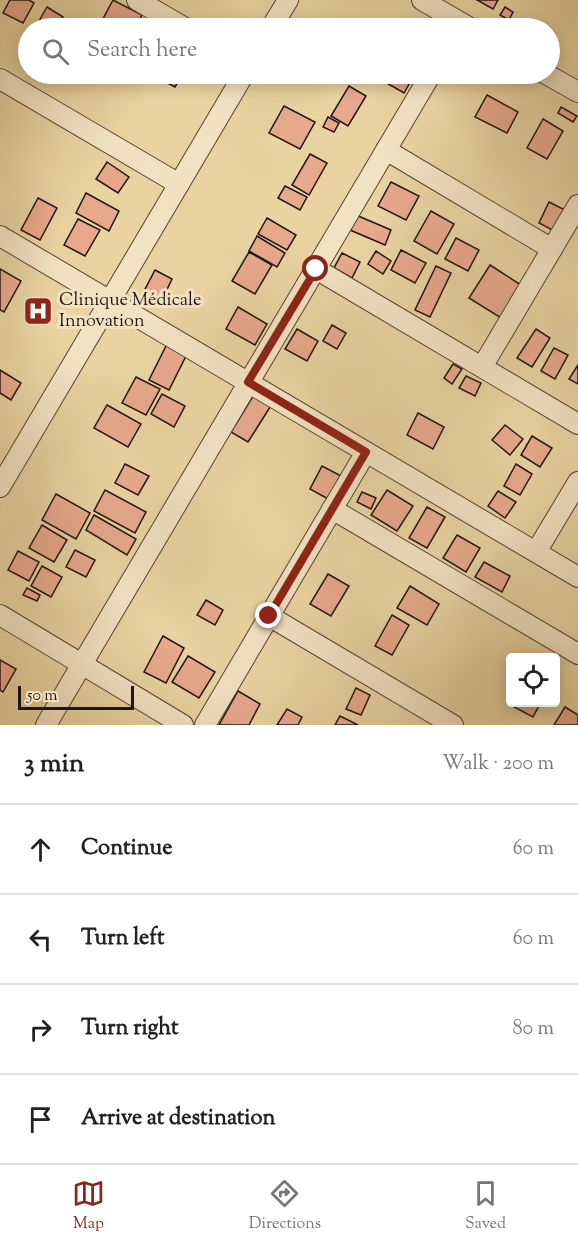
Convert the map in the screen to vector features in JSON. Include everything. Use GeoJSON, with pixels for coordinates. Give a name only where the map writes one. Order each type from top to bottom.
{"type":"FeatureCollection","features":[{"type":"Feature","properties":{"kind":"street"},"geometry":{"type":"LineString","coordinates":[[137,0],[168,18]]}},
{"type":"Feature","properties":{"kind":"street"},"geometry":{"type":"LineString","coordinates":[[277,18],[288,0]]}},
{"type":"Feature","properties":{"kind":"street"},"geometry":{"type":"LineString","coordinates":[[422,0],[449,18]]}},
{"type":"Feature","properties":{"kind":"street"},"geometry":{"type":"LineString","coordinates":[[0,79],[179,184]]}},
{"type":"Feature","properties":{"kind":"street"},"geometry":{"type":"LineString","coordinates":[[560,82],[578,92]]}},
{"type":"Feature","properties":{"kind":"street"},"geometry":{"type":"LineString","coordinates":[[0,487],[238,84]]}},
{"type":"Feature","properties":{"kind":"street"},"geometry":{"type":"LineString","coordinates":[[46,725],[425,84]]}},
{"type":"Feature","properties":{"kind":"street"},"geometry":{"type":"LineString","coordinates":[[386,150],[552,249]]}},
{"type":"Feature","properties":{"kind":"street"},"geometry":{"type":"LineString","coordinates":[[482,367],[578,205]]}},
{"type":"Feature","properties":{"kind":"street"},"geometry":{"type":"LineString","coordinates":[[0,236],[578,577]]}},
{"type":"Feature","properties":{"kind":"street"},"geometry":{"type":"LineString","coordinates":[[316,269],[578,424]]}},
{"type":"Feature","properties":{"kind":"street"},"geometry":{"type":"LineString","coordinates":[[205,725],[366,452]]}},
{"type":"Feature","properties":{"kind":"street"},"geometry":{"type":"LineString","coordinates":[[536,552],[578,482]]}},
{"type":"Feature","properties":{"kind":"street"},"geometry":{"type":"LineString","coordinates":[[333,508],[578,654]]}},
{"type":"Feature","properties":{"kind":"street"},"geometry":{"type":"LineString","coordinates":[[0,615],[183,725]]}},
{"type":"Feature","properties":{"kind":"street"},"geometry":{"type":"LineString","coordinates":[[269,616],[453,725]]}},
{"type":"Feature","properties":{"kind":"building"},"geometry":{"type":"Polygon","coordinates":[[[10,0],[29,0],[34,3],[26,18],[18,18],[18,20],[3,13],[10,0]]]}},
{"type":"Feature","properties":{"kind":"building"},"geometry":{"type":"Polygon","coordinates":[[[113,0],[142,15],[140,18],[103,18],[113,0]]]}},
{"type":"Feature","properties":{"kind":"building"},"geometry":{"type":"Polygon","coordinates":[[[477,0],[498,0],[493,9],[477,0]]]}},
{"type":"Feature","properties":{"kind":"building"},"geometry":{"type":"Polygon","coordinates":[[[47,7],[63,17],[62,18],[41,18],[47,7]]]}},
{"type":"Feature","properties":{"kind":"building"},"geometry":{"type":"Polygon","coordinates":[[[505,7],[513,12],[510,18],[500,15],[505,7]]]}},
{"type":"Feature","properties":{"kind":"building"},"geometry":{"type":"Polygon","coordinates":[[[388,84],[409,84],[404,93],[388,84]]]}},
{"type":"Feature","properties":{"kind":"building"},"geometry":{"type":"Polygon","coordinates":[[[349,86],[366,96],[348,126],[331,116],[349,86]]]}},
{"type":"Feature","properties":{"kind":"building"},"geometry":{"type":"Polygon","coordinates":[[[487,95],[518,112],[507,133],[475,117],[487,95]]]}},
{"type":"Feature","properties":{"kind":"building"},"geometry":{"type":"Polygon","coordinates":[[[284,106],[315,122],[300,149],[269,133],[284,106]]]}},
{"type":"Feature","properties":{"kind":"building"},"geometry":{"type":"Polygon","coordinates":[[[561,107],[577,116],[573,122],[558,113],[561,107]]]}},
{"type":"Feature","properties":{"kind":"building"},"geometry":{"type":"Polygon","coordinates":[[[328,117],[339,123],[334,132],[323,127],[328,117]]]}},
{"type":"Feature","properties":{"kind":"building"},"geometry":{"type":"Polygon","coordinates":[[[543,119],[563,131],[547,159],[527,148],[543,119]]]}},
{"type":"Feature","properties":{"kind":"building"},"geometry":{"type":"Polygon","coordinates":[[[310,154],[327,163],[309,195],[292,185],[310,154]]]}},
{"type":"Feature","properties":{"kind":"building"},"geometry":{"type":"Polygon","coordinates":[[[107,162],[129,177],[118,193],[96,179],[107,162]]]}},
{"type":"Feature","properties":{"kind":"building"},"geometry":{"type":"Polygon","coordinates":[[[391,182],[419,196],[406,220],[378,206],[391,182]]]}},
{"type":"Feature","properties":{"kind":"building"},"geometry":{"type":"Polygon","coordinates":[[[285,186],[307,197],[300,210],[278,198],[285,186]]]}},
{"type":"Feature","properties":{"kind":"building"},"geometry":{"type":"Polygon","coordinates":[[[86,193],[119,211],[109,231],[76,213],[86,193]]]}},
{"type":"Feature","properties":{"kind":"building"},"geometry":{"type":"Polygon","coordinates":[[[38,198],[57,208],[40,240],[21,230],[38,198]]]}},
{"type":"Feature","properties":{"kind":"building"},"geometry":{"type":"Polygon","coordinates":[[[549,202],[569,212],[558,233],[539,223],[549,202]]]}},
{"type":"Feature","properties":{"kind":"building"},"geometry":{"type":"Polygon","coordinates":[[[431,211],[454,224],[437,254],[414,241],[431,211]]]}},
{"type":"Feature","properties":{"kind":"building"},"geometry":{"type":"Polygon","coordinates":[[[356,215],[391,230],[385,245],[350,230],[356,215]]]}},
{"type":"Feature","properties":{"kind":"building"},"geometry":{"type":"Polygon","coordinates":[[[267,218],[296,235],[287,250],[258,234],[267,218]]]}},
{"type":"Feature","properties":{"kind":"building"},"geometry":{"type":"Polygon","coordinates":[[[78,219],[100,230],[85,256],[64,245],[78,219]]]}},
{"type":"Feature","properties":{"kind":"building"},"geometry":{"type":"Polygon","coordinates":[[[257,236],[285,253],[277,267],[249,251],[257,236]]]}},
{"type":"Feature","properties":{"kind":"building"},"geometry":{"type":"Polygon","coordinates":[[[456,238],[479,250],[468,271],[445,259],[456,238]]]}},
{"type":"Feature","properties":{"kind":"building"},"geometry":{"type":"Polygon","coordinates":[[[401,250],[426,263],[415,283],[391,270],[401,250]]]}},
{"type":"Feature","properties":{"kind":"building"},"geometry":{"type":"Polygon","coordinates":[[[376,251],[391,261],[383,274],[368,264],[376,251]]]}},
{"type":"Feature","properties":{"kind":"building"},"geometry":{"type":"Polygon","coordinates":[[[249,252],[272,265],[255,294],[232,281],[249,252]]]}},
{"type":"Feature","properties":{"kind":"building"},"geometry":{"type":"Polygon","coordinates":[[[342,253],[360,262],[352,278],[334,268],[342,253]]]}},
{"type":"Feature","properties":{"kind":"building"},"geometry":{"type":"Polygon","coordinates":[[[490,265],[521,285],[501,318],[469,298],[490,265]]]}},
{"type":"Feature","properties":{"kind":"building"},"geometry":{"type":"Polygon","coordinates":[[[436,266],[451,273],[430,317],[415,310],[436,266]]]}},
{"type":"Feature","properties":{"kind":"building"},"geometry":{"type":"Polygon","coordinates":[[[0,269],[21,281],[4,312],[0,310],[0,269]]]}},
{"type":"Feature","properties":{"kind":"building"},"geometry":{"type":"Polygon","coordinates":[[[155,270],[172,279],[160,304],[142,295],[155,270]]]}},
{"type":"Feature","properties":{"kind":"building"},"geometry":{"type":"Polygon","coordinates":[[[238,307],[267,324],[255,345],[226,329],[238,307]]]}},
{"type":"Feature","properties":{"kind":"building"},"geometry":{"type":"Polygon","coordinates":[[[332,325],[346,333],[337,349],[323,341],[332,325]]]}},
{"type":"Feature","properties":{"kind":"building"},"geometry":{"type":"Polygon","coordinates":[[[297,329],[318,341],[307,361],[285,349],[297,329]]]}},
{"type":"Feature","properties":{"kind":"building"},"geometry":{"type":"Polygon","coordinates":[[[536,329],[550,338],[532,367],[517,358],[536,329]]]}},
{"type":"Feature","properties":{"kind":"building"},"geometry":{"type":"Polygon","coordinates":[[[168,342],[188,352],[169,390],[149,380],[168,342]]]}},
{"type":"Feature","properties":{"kind":"building"},"geometry":{"type":"Polygon","coordinates":[[[554,348],[568,355],[555,379],[541,371],[554,348]]]}},
{"type":"Feature","properties":{"kind":"building"},"geometry":{"type":"Polygon","coordinates":[[[453,364],[462,369],[452,384],[444,378],[453,364]]]}},
{"type":"Feature","properties":{"kind":"building"},"geometry":{"type":"Polygon","coordinates":[[[578,365],[578,384],[569,379],[578,365]]]}},
{"type":"Feature","properties":{"kind":"building"},"geometry":{"type":"Polygon","coordinates":[[[0,370],[21,383],[11,400],[0,393],[0,370]]]}},
{"type":"Feature","properties":{"kind":"building"},"geometry":{"type":"Polygon","coordinates":[[[466,376],[481,383],[475,396],[459,388],[466,376]]]}},
{"type":"Feature","properties":{"kind":"building"},"geometry":{"type":"Polygon","coordinates":[[[136,377],[160,389],[146,415],[122,403],[136,377]]]}},
{"type":"Feature","properties":{"kind":"building"},"geometry":{"type":"Polygon","coordinates":[[[255,393],[272,404],[248,442],[231,432],[255,393]]]}},
{"type":"Feature","properties":{"kind":"building"},"geometry":{"type":"Polygon","coordinates":[[[162,394],[185,406],[174,427],[151,414],[162,394]]]}},
{"type":"Feature","properties":{"kind":"building"},"geometry":{"type":"Polygon","coordinates":[[[107,405],[141,424],[128,447],[94,428],[107,405]]]}},
{"type":"Feature","properties":{"kind":"building"},"geometry":{"type":"Polygon","coordinates":[[[418,413],[444,427],[433,449],[407,435],[418,413]]]}},
{"type":"Feature","properties":{"kind":"building"},"geometry":{"type":"Polygon","coordinates":[[[505,425],[523,439],[510,455],[492,440],[505,425]]]}},
{"type":"Feature","properties":{"kind":"building"},"geometry":{"type":"Polygon","coordinates":[[[532,436],[552,448],[540,467],[521,455],[532,436]]]}},
{"type":"Feature","properties":{"kind":"building"},"geometry":{"type":"Polygon","coordinates":[[[125,464],[149,476],[138,495],[115,483],[125,464]]]}},
{"type":"Feature","properties":{"kind":"building"},"geometry":{"type":"Polygon","coordinates":[[[516,464],[532,474],[520,495],[504,486],[516,464]]]}},
{"type":"Feature","properties":{"kind":"building"},"geometry":{"type":"Polygon","coordinates":[[[322,466],[343,477],[330,500],[310,489],[322,466]]]}},
{"type":"Feature","properties":{"kind":"building"},"geometry":{"type":"Polygon","coordinates":[[[105,490],[146,512],[135,533],[94,511],[105,490]]]}},
{"type":"Feature","properties":{"kind":"building"},"geometry":{"type":"Polygon","coordinates":[[[387,490],[413,506],[397,531],[371,515],[387,490]]]}},
{"type":"Feature","properties":{"kind":"building"},"geometry":{"type":"Polygon","coordinates":[[[498,491],[516,502],[505,518],[488,506],[498,491]]]}},
{"type":"Feature","properties":{"kind":"building"},"geometry":{"type":"Polygon","coordinates":[[[362,492],[376,498],[371,509],[357,502],[362,492]]]}},
{"type":"Feature","properties":{"kind":"building"},"geometry":{"type":"Polygon","coordinates":[[[56,494],[90,513],[76,539],[42,520],[56,494]]]}},
{"type":"Feature","properties":{"kind":"building"},"geometry":{"type":"Polygon","coordinates":[[[427,507],[445,517],[427,548],[409,538],[427,507]]]}},
{"type":"Feature","properties":{"kind":"building"},"geometry":{"type":"Polygon","coordinates":[[[94,515],[136,539],[127,555],[86,530],[94,515]]]}},
{"type":"Feature","properties":{"kind":"building"},"geometry":{"type":"Polygon","coordinates":[[[42,525],[67,540],[54,562],[29,548],[42,525]]]}},
{"type":"Feature","properties":{"kind":"building"},"geometry":{"type":"Polygon","coordinates":[[[457,535],[480,548],[466,572],[443,558],[457,535]]]}},
{"type":"Feature","properties":{"kind":"building"},"geometry":{"type":"Polygon","coordinates":[[[75,550],[95,560],[86,577],[66,567],[75,550]]]}},
{"type":"Feature","properties":{"kind":"building"},"geometry":{"type":"Polygon","coordinates":[[[18,551],[39,562],[29,581],[8,570],[18,551]]]}},
{"type":"Feature","properties":{"kind":"building"},"geometry":{"type":"Polygon","coordinates":[[[484,562],[510,576],[502,592],[475,577],[484,562]]]}},
{"type":"Feature","properties":{"kind":"building"},"geometry":{"type":"Polygon","coordinates":[[[42,566],[62,577],[51,597],[31,586],[42,566]]]}},
{"type":"Feature","properties":{"kind":"building"},"geometry":{"type":"Polygon","coordinates":[[[328,574],[349,586],[331,616],[310,604],[328,574]]]}},
{"type":"Feature","properties":{"kind":"building"},"geometry":{"type":"Polygon","coordinates":[[[410,586],[439,604],[427,625],[397,608],[410,586]]]}},
{"type":"Feature","properties":{"kind":"building"},"geometry":{"type":"Polygon","coordinates":[[[27,588],[40,595],[37,601],[23,595],[27,588]]]}},
{"type":"Feature","properties":{"kind":"building"},"geometry":{"type":"Polygon","coordinates":[[[206,600],[223,610],[215,625],[197,615],[206,600]]]}},
{"type":"Feature","properties":{"kind":"building"},"geometry":{"type":"Polygon","coordinates":[[[392,615],[409,625],[392,655],[375,646],[392,615]]]}},
{"type":"Feature","properties":{"kind":"building"},"geometry":{"type":"Polygon","coordinates":[[[163,636],[184,648],[166,683],[144,672],[163,636]]]}},
{"type":"Feature","properties":{"kind":"building"},"geometry":{"type":"Polygon","coordinates":[[[188,656],[215,672],[199,698],[172,682],[188,656]]]}},
{"type":"Feature","properties":{"kind":"building"},"geometry":{"type":"Polygon","coordinates":[[[0,660],[16,669],[3,692],[0,690],[0,660]]]}},
{"type":"Feature","properties":{"kind":"building"},"geometry":{"type":"Polygon","coordinates":[[[356,688],[370,695],[361,715],[346,709],[356,688]]]}},
{"type":"Feature","properties":{"kind":"building"},"geometry":{"type":"Polygon","coordinates":[[[238,691],[260,704],[249,725],[219,725],[238,691]]]}},
{"type":"Feature","properties":{"kind":"building"},"geometry":{"type":"Polygon","coordinates":[[[514,707],[538,707],[533,717],[514,707]]]}},
{"type":"Feature","properties":{"kind":"building"},"geometry":{"type":"Polygon","coordinates":[[[565,707],[578,715],[578,725],[554,725],[565,707]]]}},
{"type":"Feature","properties":{"kind":"building"},"geometry":{"type":"Polygon","coordinates":[[[287,709],[302,717],[298,725],[277,725],[287,709]]]}},
{"type":"Feature","properties":{"kind":"building"},"geometry":{"type":"Polygon","coordinates":[[[340,716],[358,725],[335,725],[340,716]]]}},
{"type":"Feature","properties":{"kind":"place","name":"Clinique Médicale Innovation"},"geometry":{"type":"Point","coordinates":[38,311]}},
{"type":"Feature","properties":{"kind":"route"},"geometry":{"type":"LineString","coordinates":[[269,616],[366,452],[248,382],[316,269]]}}]}
